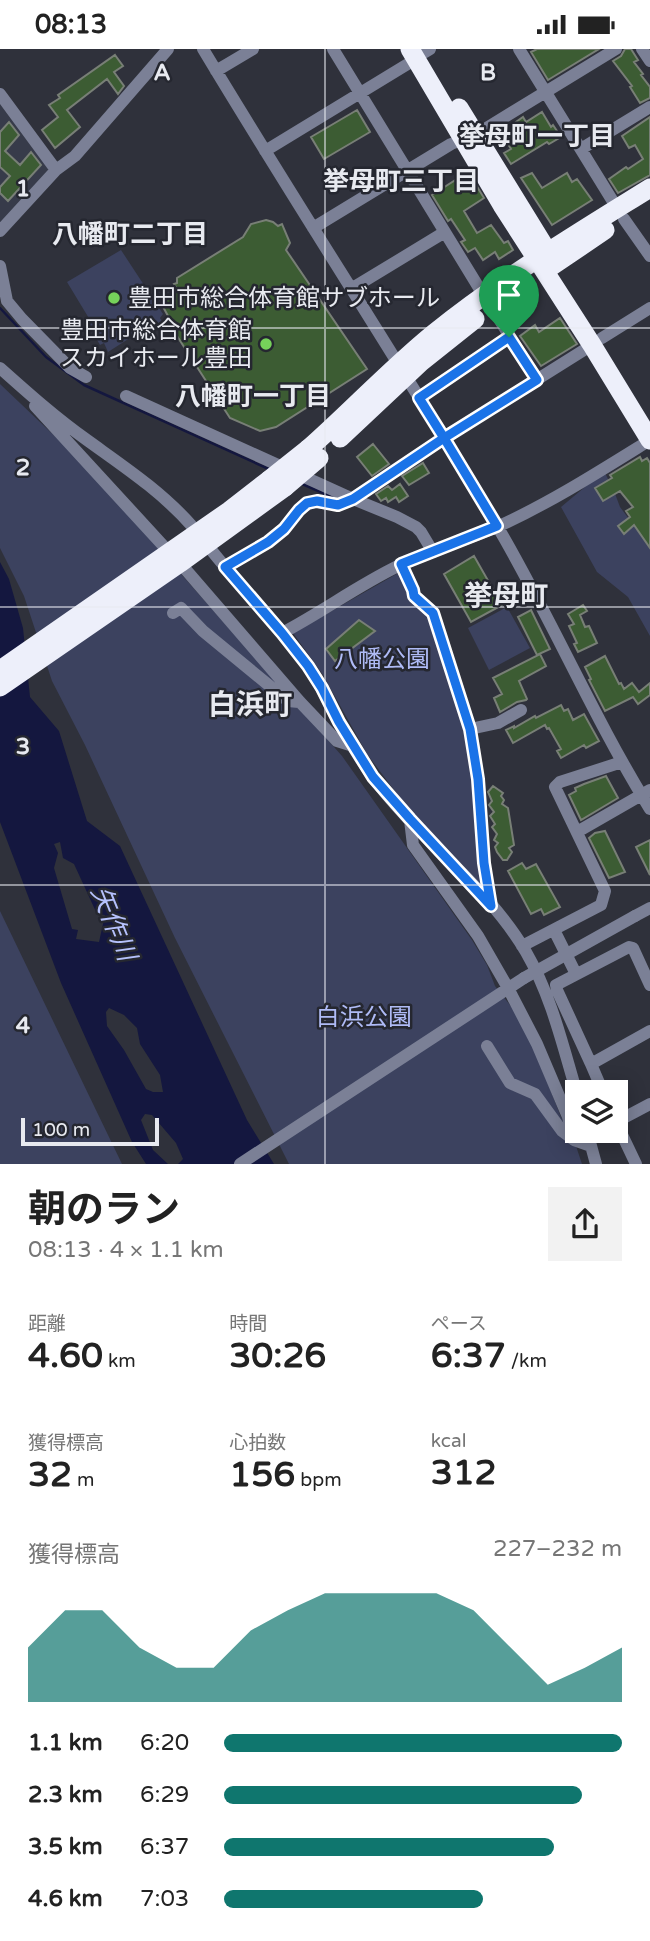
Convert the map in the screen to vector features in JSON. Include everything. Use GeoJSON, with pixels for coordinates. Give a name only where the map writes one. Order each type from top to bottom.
{"type":"FeatureCollection","features":[{"type":"Feature","properties":{"kind":"highway"},"geometry":{"type":"LineString","coordinates":[[421,52],[545,262],[650,417]]}},
{"type":"Feature","properties":{"kind":"highway"},"geometry":{"type":"LineString","coordinates":[[0,687],[313,454],[402,370],[436,332],[620,214],[650,188]]}},
{"type":"Feature","properties":{"kind":"highway"},"geometry":{"type":"LineString","coordinates":[[620,214],[650,201]]}},
{"type":"Feature","properties":{"kind":"highway"},"geometry":{"type":"LineString","coordinates":[[597,342],[650,440]]}},
{"type":"Feature","properties":{"kind":"highway"},"geometry":{"type":"LineString","coordinates":[[0,670],[169,561]]}},
{"type":"Feature","properties":{"kind":"street"},"geometry":{"type":"LineString","coordinates":[[203,49],[497,526],[547,615],[622,762],[646,793],[650,809]]}},
{"type":"Feature","properties":{"kind":"street"},"geometry":{"type":"LineString","coordinates":[[216,71],[253,49]]}},
{"type":"Feature","properties":{"kind":"street"},"geometry":{"type":"LineString","coordinates":[[333,49],[537,380]]}},
{"type":"Feature","properties":{"kind":"street"},"geometry":{"type":"LineString","coordinates":[[519,49],[620,214],[649,252]]}},
{"type":"Feature","properties":{"kind":"street"},"geometry":{"type":"LineString","coordinates":[[313,228],[451,144],[469,137],[616,49]]}},
{"type":"Feature","properties":{"kind":"street"},"geometry":{"type":"LineString","coordinates":[[642,49],[650,61]]}},
{"type":"Feature","properties":{"kind":"street"},"geometry":{"type":"LineString","coordinates":[[0,231],[56,170],[75,156],[166,50]]}},
{"type":"Feature","properties":{"kind":"street"},"geometry":{"type":"LineString","coordinates":[[265,151],[421,52]]}},
{"type":"Feature","properties":{"kind":"street"},"geometry":{"type":"LineString","coordinates":[[0,94],[56,170]]}},
{"type":"Feature","properties":{"kind":"street"},"geometry":{"type":"LineString","coordinates":[[581,149],[650,107]]}},
{"type":"Feature","properties":{"kind":"street"},"geometry":{"type":"LineString","coordinates":[[351,289],[445,232]]}},
{"type":"Feature","properties":{"kind":"street"},"geometry":{"type":"LineString","coordinates":[[0,266],[6,301],[70,367],[86,377]]}},
{"type":"Feature","properties":{"kind":"street"},"geometry":{"type":"LineString","coordinates":[[225,567],[268,542],[284,529],[307,503],[317,501],[338,505],[353,499],[650,308]]}},
{"type":"Feature","properties":{"kind":"street"},"geometry":{"type":"LineString","coordinates":[[419,398],[509,337]]}},
{"type":"Feature","properties":{"kind":"street"},"geometry":{"type":"LineString","coordinates":[[0,368],[31,396],[147,484],[191,525]]}},
{"type":"Feature","properties":{"kind":"street"},"geometry":{"type":"LineString","coordinates":[[31,396],[35,407],[169,561],[337,741],[353,746]]}},
{"type":"Feature","properties":{"kind":"street"},"geometry":{"type":"LineString","coordinates":[[126,396],[397,517],[421,532],[428,554]]}},
{"type":"Feature","properties":{"kind":"street"},"geometry":{"type":"LineString","coordinates":[[282,633],[357,587],[401,564],[497,526],[571,489],[650,440]]}},
{"type":"Feature","properties":{"kind":"street"},"geometry":{"type":"LineString","coordinates":[[212,551],[308,666],[373,777],[491,906],[522,946],[545,990],[573,1080]]}},
{"type":"Feature","properties":{"kind":"street"},"geometry":{"type":"LineString","coordinates":[[401,564],[414,596],[433,613],[470,729],[491,906]]}},
{"type":"Feature","properties":{"kind":"street"},"geometry":{"type":"LineString","coordinates":[[173,613],[181,608],[203,631],[288,701],[300,702]]}},
{"type":"Feature","properties":{"kind":"street"},"geometry":{"type":"LineString","coordinates":[[470,729],[494,724],[521,710]]}},
{"type":"Feature","properties":{"kind":"street"},"geometry":{"type":"LineString","coordinates":[[522,946],[601,905],[605,891],[555,787],[560,782],[622,762]]}},
{"type":"Feature","properties":{"kind":"street"},"geometry":{"type":"LineString","coordinates":[[577,832],[646,793]]}},
{"type":"Feature","properties":{"kind":"street"},"geometry":{"type":"LineString","coordinates":[[410,819],[413,845],[478,936],[508,988],[565,1110]]}},
{"type":"Feature","properties":{"kind":"street"},"geometry":{"type":"LineString","coordinates":[[240,1164],[496,995],[650,908]]}},
{"type":"Feature","properties":{"kind":"street"},"geometry":{"type":"LineString","coordinates":[[554,930],[588,968]]}},
{"type":"Feature","properties":{"kind":"street"},"geometry":{"type":"LineString","coordinates":[[598,1080],[556,985],[629,947],[633,948],[650,985]]}},
{"type":"Feature","properties":{"kind":"street"},"geometry":{"type":"LineString","coordinates":[[591,1064],[650,1031]]}},
{"type":"Feature","properties":{"kind":"street"},"geometry":{"type":"LineString","coordinates":[[487,1046],[510,1083],[535,1094],[565,1133]]}},
{"type":"Feature","properties":{"kind":"street"},"geometry":{"type":"LineString","coordinates":[[628,1116],[649,1105]]}},
{"type":"Feature","properties":{"kind":"street"},"geometry":{"type":"LineString","coordinates":[[582,1143],[591,1146]]}},
{"type":"Feature","properties":{"kind":"street"},"geometry":{"type":"LineString","coordinates":[[590,1143],[596,1164]]}},
{"type":"Feature","properties":{"kind":"street"},"geometry":{"type":"LineString","coordinates":[[626,1143],[636,1164]]}},
{"type":"Feature","properties":{"kind":"shaded area"},"geometry":{"type":"Polygon","coordinates":[[[0,98],[52,167],[0,223],[0,98]]]}},
{"type":"Feature","properties":{"kind":"green space","name":"豊田市総合体育館サブホール"},"geometry":{"type":"Polygon","coordinates":[[[121,250],[163,314],[160,318],[165,326],[159,326],[136,340],[133,336],[108,352],[104,343],[100,345],[87,323],[90,320],[67,282],[121,250]]]}},
{"type":"Feature","properties":{"kind":"green space","name":"白浜公園"},"geometry":{"type":"Polygon","coordinates":[[[0,384],[82,462],[342,756],[472,940],[487,965],[495,986],[514,1010],[533,1045],[565,1124],[565,1143],[575,1143],[582,1164],[289,1164],[175,938],[85,745],[52,681],[24,596],[0,548],[0,384]]]}},
{"type":"Feature","properties":{"kind":"green space"},"geometry":{"type":"Polygon","coordinates":[[[604,471],[620,507],[650,547],[650,636],[628,597],[597,572],[561,507],[604,471]]]}},
{"type":"Feature","properties":{"kind":"green space","name":"八幡公園"},"geometry":{"type":"Polygon","coordinates":[[[400,572],[418,609],[430,614],[470,745],[486,890],[406,806],[367,754],[323,675],[293,633],[400,572]]]}},
{"type":"Feature","properties":{"kind":"green space"},"geometry":{"type":"Polygon","coordinates":[[[507,607],[530,648],[489,670],[468,628],[507,607]]]}},
{"type":"Feature","properties":{"kind":"green space"},"geometry":{"type":"Polygon","coordinates":[[[0,911],[122,1164],[0,1164],[0,911]]]}},
{"type":"Feature","properties":{"kind":"water","name":"矢作川"},"geometry":{"type":"Polygon","coordinates":[[[0,562],[9,579],[23,628],[30,697],[59,731],[87,821],[120,846],[247,1120],[274,1164],[178,1164],[183,1159],[176,1143],[152,1115],[145,1114],[141,1120],[153,1150],[168,1164],[146,1164],[132,1142],[61,983],[0,822],[0,562]],[[60,842],[54,844],[58,853],[54,868],[72,929],[78,930],[76,939],[99,942],[105,915],[97,914],[74,864],[63,858],[60,842]],[[109,1008],[106,1012],[107,1026],[146,1089],[163,1092],[160,1075],[140,1044],[137,1028],[124,1015],[109,1008]]]}},
{"type":"Feature","properties":{"kind":"building"},"geometry":{"type":"Polygon","coordinates":[[[537,49],[599,49],[548,80],[531,52],[537,49]]]}},
{"type":"Feature","properties":{"kind":"building"},"geometry":{"type":"Polygon","coordinates":[[[625,49],[631,49],[638,60],[634,62],[650,87],[650,98],[640,103],[630,87],[632,86],[613,61],[621,56],[625,49]]]}},
{"type":"Feature","properties":{"kind":"building"},"geometry":{"type":"Polygon","coordinates":[[[115,55],[123,66],[114,72],[124,86],[118,94],[107,79],[67,110],[80,127],[55,148],[42,130],[58,117],[49,105],[60,98],[58,95],[115,55]]]}},
{"type":"Feature","properties":{"kind":"building"},"geometry":{"type":"Polygon","coordinates":[[[357,110],[370,132],[324,159],[311,137],[357,110]]]}},
{"type":"Feature","properties":{"kind":"building"},"geometry":{"type":"Polygon","coordinates":[[[542,112],[561,137],[549,144],[547,142],[511,164],[504,153],[511,149],[505,139],[521,129],[516,122],[523,117],[526,122],[542,112]]]}},
{"type":"Feature","properties":{"kind":"building"},"geometry":{"type":"Polygon","coordinates":[[[650,117],[650,175],[618,193],[609,179],[643,159],[635,145],[629,148],[622,136],[650,117]]]}},
{"type":"Feature","properties":{"kind":"building"},"geometry":{"type":"Polygon","coordinates":[[[9,122],[19,135],[5,151],[20,165],[31,152],[41,165],[8,201],[0,193],[0,187],[10,176],[0,167],[0,132],[9,122]]]}},
{"type":"Feature","properties":{"kind":"building"},"geometry":{"type":"Polygon","coordinates":[[[468,172],[484,198],[464,211],[477,233],[491,225],[504,243],[508,241],[513,250],[499,259],[495,252],[483,260],[475,248],[468,252],[461,242],[465,240],[451,219],[448,221],[432,195],[468,172]]]}},
{"type":"Feature","properties":{"kind":"building"},"geometry":{"type":"Polygon","coordinates":[[[532,173],[542,188],[567,173],[572,182],[577,179],[592,200],[552,225],[521,178],[532,173]]]}},
{"type":"Feature","properties":{"kind":"building","name":"豊田市総合体育館 スカイホール豊田"},"geometry":{"type":"Polygon","coordinates":[[[266,220],[278,226],[282,224],[290,243],[286,250],[367,369],[276,427],[260,431],[230,418],[166,319],[168,316],[161,303],[174,295],[177,278],[243,237],[251,224],[266,220]]]}},
{"type":"Feature","properties":{"kind":"building"},"geometry":{"type":"Polygon","coordinates":[[[560,318],[577,344],[541,366],[520,336],[535,325],[539,332],[560,318]]]}},
{"type":"Feature","properties":{"kind":"building"},"geometry":{"type":"Polygon","coordinates":[[[373,444],[389,464],[372,476],[357,457],[373,444]]]}},
{"type":"Feature","properties":{"kind":"building"},"geometry":{"type":"Polygon","coordinates":[[[640,457],[642,461],[647,458],[650,463],[650,548],[634,525],[624,534],[618,526],[630,517],[626,511],[633,507],[620,491],[603,501],[595,488],[612,478],[610,475],[640,457]]]}},
{"type":"Feature","properties":{"kind":"building"},"geometry":{"type":"Polygon","coordinates":[[[423,463],[429,473],[409,485],[402,476],[423,463]]]}},
{"type":"Feature","properties":{"kind":"building"},"geometry":{"type":"Polygon","coordinates":[[[400,484],[408,496],[399,502],[396,497],[388,502],[386,498],[381,501],[376,494],[388,486],[392,490],[400,484]]]}},
{"type":"Feature","properties":{"kind":"building"},"geometry":{"type":"Polygon","coordinates":[[[474,556],[502,605],[471,622],[444,574],[474,556]]]}},
{"type":"Feature","properties":{"kind":"building"},"geometry":{"type":"Polygon","coordinates":[[[583,605],[587,611],[580,615],[597,643],[578,652],[569,626],[574,624],[568,614],[583,605]]]}},
{"type":"Feature","properties":{"kind":"building"},"geometry":{"type":"Polygon","coordinates":[[[531,610],[550,649],[537,655],[518,617],[531,610]]]}},
{"type":"Feature","properties":{"kind":"building"},"geometry":{"type":"Polygon","coordinates":[[[359,620],[375,631],[335,661],[326,649],[359,620]]]}},
{"type":"Feature","properties":{"kind":"building"},"geometry":{"type":"Polygon","coordinates":[[[540,654],[546,666],[519,681],[527,699],[500,712],[494,698],[502,694],[493,678],[540,654]]]}},
{"type":"Feature","properties":{"kind":"building"},"geometry":{"type":"Polygon","coordinates":[[[605,656],[624,689],[632,683],[639,692],[650,683],[650,695],[638,704],[633,697],[605,711],[585,667],[605,656]]]}},
{"type":"Feature","properties":{"kind":"building"},"geometry":{"type":"Polygon","coordinates":[[[561,705],[564,711],[568,709],[573,720],[584,714],[599,741],[586,748],[584,745],[561,758],[557,751],[561,749],[545,725],[513,743],[506,730],[561,705]]]}},
{"type":"Feature","properties":{"kind":"building"},"geometry":{"type":"Polygon","coordinates":[[[606,776],[618,798],[581,820],[569,795],[576,791],[575,788],[606,776]]]}},
{"type":"Feature","properties":{"kind":"building"},"geometry":{"type":"Polygon","coordinates":[[[493,786],[503,793],[502,804],[508,808],[514,845],[509,848],[512,852],[507,860],[503,860],[495,847],[498,843],[494,840],[497,834],[492,827],[495,824],[490,816],[494,812],[489,805],[492,801],[488,792],[493,786]]]}},
{"type":"Feature","properties":{"kind":"building"},"geometry":{"type":"Polygon","coordinates":[[[605,831],[625,872],[609,878],[589,838],[595,833],[605,831]]]}},
{"type":"Feature","properties":{"kind":"building"},"geometry":{"type":"Polygon","coordinates":[[[650,840],[650,875],[636,847],[650,840]]]}},
{"type":"Feature","properties":{"kind":"building"},"geometry":{"type":"Polygon","coordinates":[[[522,863],[526,869],[536,864],[560,907],[544,915],[541,909],[531,914],[508,871],[522,863]]]}},
{"type":"Feature","properties":{"kind":"waterway"},"geometry":{"type":"LineString","coordinates":[[0,308],[46,357],[84,385],[271,470]]}},
{"type":"Feature","properties":{"kind":"waterway"},"geometry":{"type":"LineString","coordinates":[[300,483],[332,497]]}},
{"type":"Feature","properties":{"kind":"place","name":"豊田市総合体育館サブホール"},"geometry":{"type":"Point","coordinates":[114,298]}},
{"type":"Feature","properties":{"kind":"place","name":"豊田市総合体育館 スカイホール豊田"},"geometry":{"type":"Point","coordinates":[266,344]}},
{"type":"Feature","properties":{"kind":"district","name":"挙母町一丁目"},"geometry":{"type":"Point","coordinates":[537,136]}},
{"type":"Feature","properties":{"kind":"district","name":"挙母町三丁目"},"geometry":{"type":"Point","coordinates":[401,181]}},
{"type":"Feature","properties":{"kind":"district","name":"八幡町二丁目"},"geometry":{"type":"Point","coordinates":[130,234]}},
{"type":"Feature","properties":{"kind":"district","name":"八幡町一丁目"},"geometry":{"type":"Point","coordinates":[253,396]}},
{"type":"Feature","properties":{"kind":"district","name":"挙母町"},"geometry":{"type":"Point","coordinates":[506,595]}},
{"type":"Feature","properties":{"kind":"district","name":"白浜町"},"geometry":{"type":"Point","coordinates":[250,704]}},
{"type":"Feature","properties":{"kind":"route"},"geometry":{"type":"LineString","coordinates":[[509,337],[419,398],[444,438],[353,499],[338,505],[317,501],[307,503],[284,529],[268,542],[225,567],[308,666],[373,777],[491,906],[470,729],[433,613],[414,596],[401,564],[497,526],[444,438],[537,380],[509,337]]}}]}
